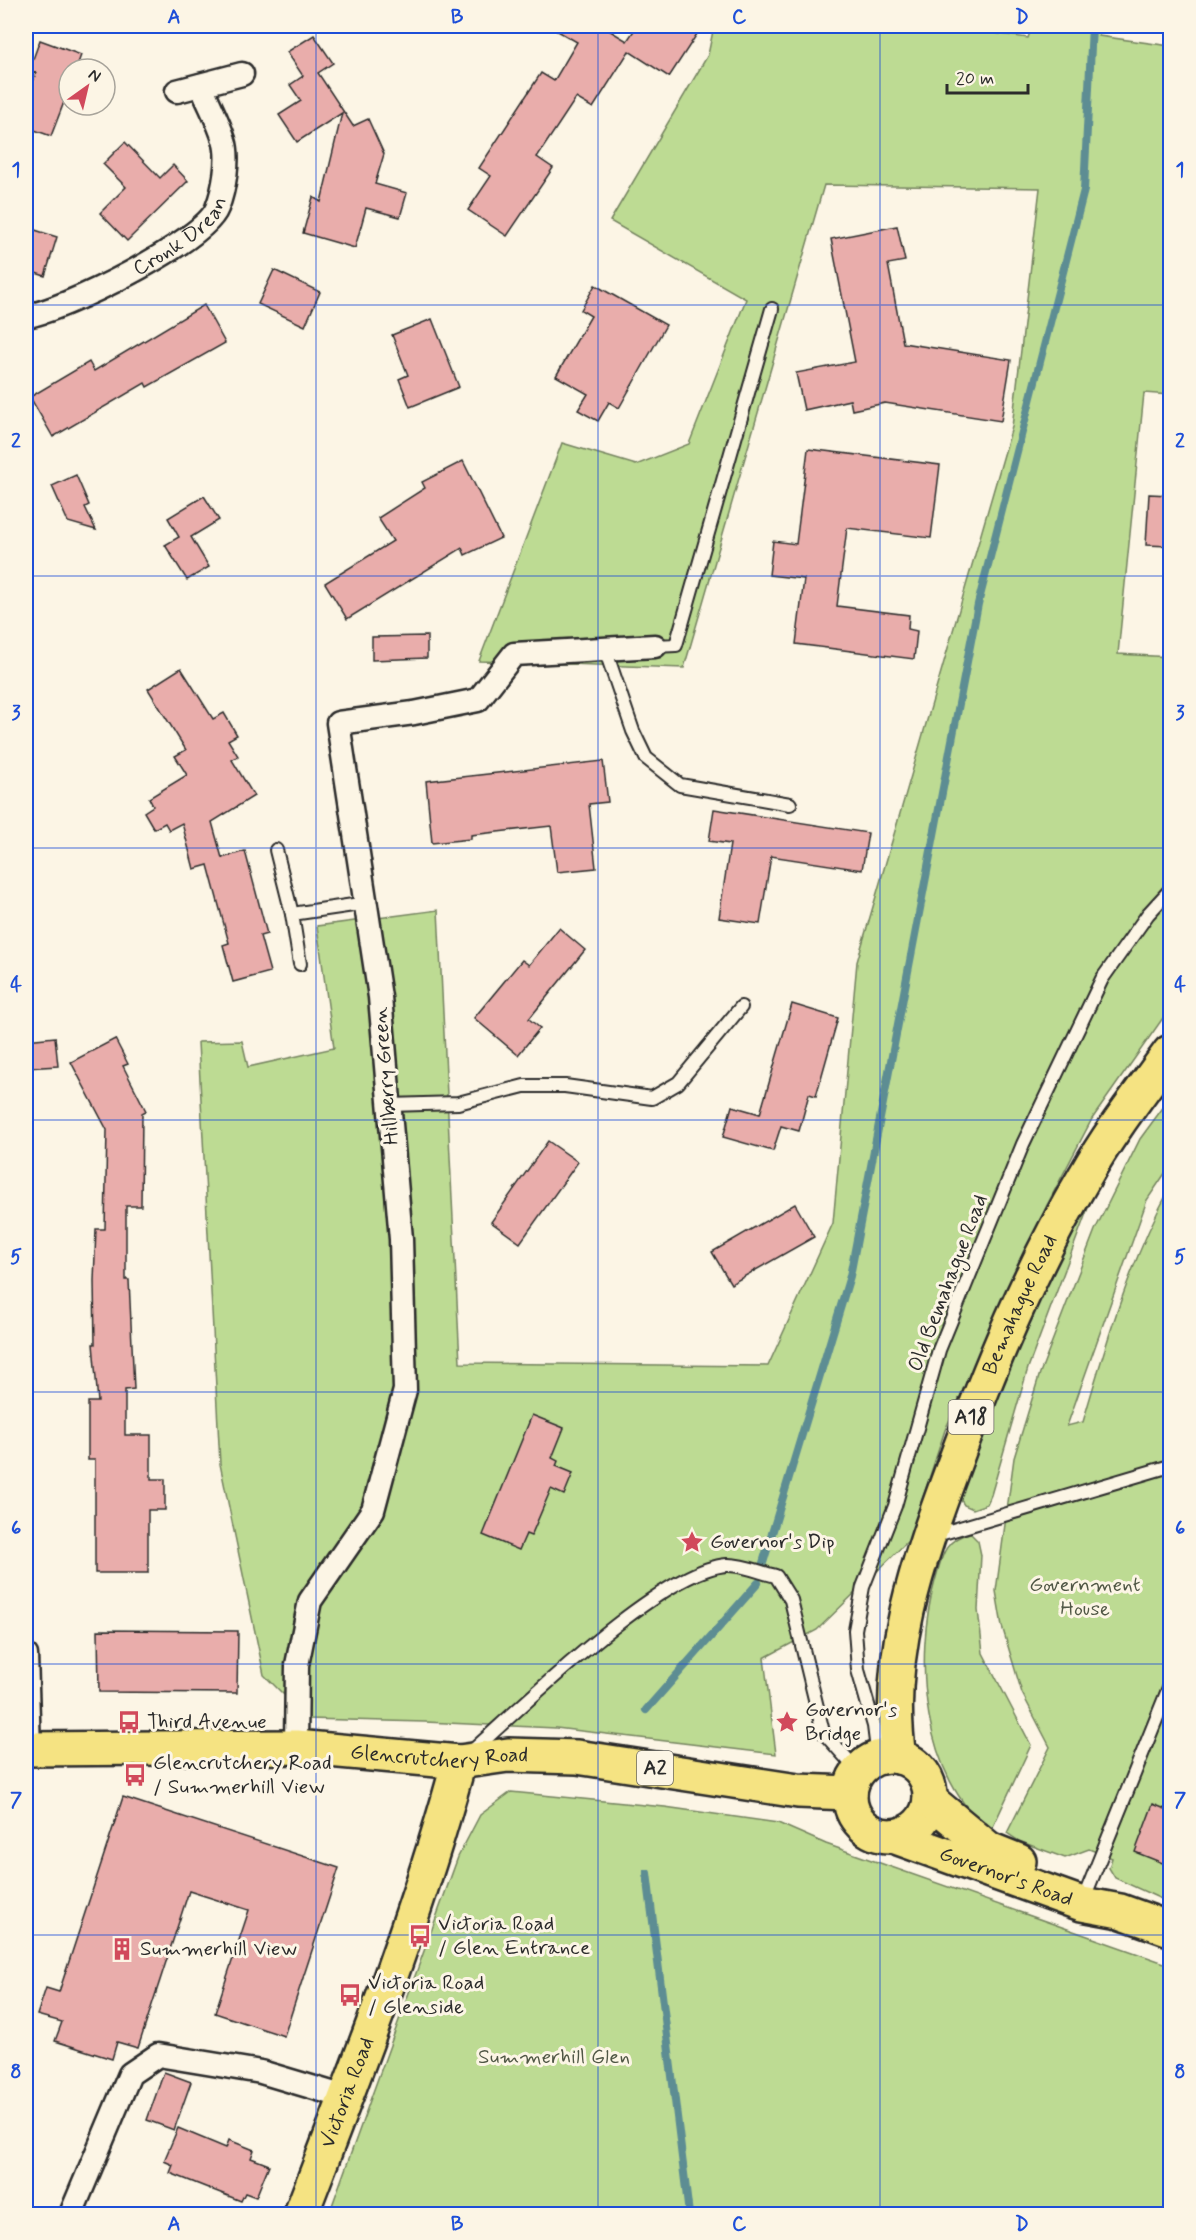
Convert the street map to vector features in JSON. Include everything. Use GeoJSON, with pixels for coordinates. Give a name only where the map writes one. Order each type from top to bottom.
{"type":"FeatureCollection","features":[{"type":"Feature","properties":{"kind":"main road","name":"Bemahague Road"},"geometry":{"type":"LineString","coordinates":[[871,1770],[894,1725],[896,1682],[904,1620],[927,1538],[976,1406],[1027,1285],[1085,1174],[1170,1053]]}},
{"type":"Feature","properties":{"kind":"main road","name":"Glencrutchery Road"},"geometry":{"type":"LineString","coordinates":[[27,1749],[296,1747],[459,1762],[508,1755],[577,1757],[798,1791],[871,1770]]}},
{"type":"Feature","properties":{"kind":"main road","name":"Victoria Road"},"geometry":{"type":"LineString","coordinates":[[301,2214],[394,1967],[444,1818],[459,1762]]}},
{"type":"Feature","properties":{"kind":"main road"},"geometry":{"type":"LineString","coordinates":[[919,1768],[929,1788],[930,1800],[922,1820],[914,1828],[893,1836],[879,1835],[867,1829],[857,1819],[851,1807],[871,1770],[919,1768]]}},
{"type":"Feature","properties":{"kind":"main road","name":"Governor's Road"},"geometry":{"type":"LineString","coordinates":[[930,1800],[989,1849],[1085,1897]]}},
{"type":"Feature","properties":{"kind":"main road","name":"Governor's Road"},"geometry":{"type":"LineString","coordinates":[[893,1836],[1085,1897],[1170,1929]]}},
{"type":"Feature","properties":{"kind":"street"},"geometry":{"type":"LineString","coordinates":[[177,91],[242,74]]}},
{"type":"Feature","properties":{"kind":"street","name":"Cronk Drean"},"geometry":{"type":"LineString","coordinates":[[26,316],[119,281],[198,230],[217,210],[224,173],[225,142],[201,86]]}},
{"type":"Feature","properties":{"kind":"street","name":"Hillberry Green"},"geometry":{"type":"LineString","coordinates":[[296,1747],[297,1665],[310,1601],[373,1510],[405,1390],[401,1239],[380,997],[338,723],[414,713],[478,700],[514,654],[655,646]]}},
{"type":"Feature","properties":{"kind":"street"},"geometry":{"type":"LineString","coordinates":[[26,1655],[27,1749]]}},
{"type":"Feature","properties":{"kind":"street"},"geometry":{"type":"LineString","coordinates":[[71,2214],[130,2074],[158,2055],[261,2072],[345,2097]]}},
{"type":"Feature","properties":{"kind":"lane"},"geometry":{"type":"LineString","coordinates":[[655,646],[676,645],[772,309]]}},
{"type":"Feature","properties":{"kind":"lane"},"geometry":{"type":"LineString","coordinates":[[605,649],[633,731],[646,758],[680,785],[790,804]]}},
{"type":"Feature","properties":{"kind":"lane"},"geometry":{"type":"LineString","coordinates":[[276,850],[292,915],[300,964]]}},
{"type":"Feature","properties":{"kind":"lane","name":"Old Bemahague Road"},"geometry":{"type":"LineString","coordinates":[[871,1770],[872,1718],[858,1670],[855,1630],[863,1587],[896,1506],[939,1350],[1023,1144],[1102,979],[1148,914],[1170,890]]}},
{"type":"Feature","properties":{"kind":"lane"},"geometry":{"type":"LineString","coordinates":[[292,915],[367,903]]}},
{"type":"Feature","properties":{"kind":"lane"},"geometry":{"type":"LineString","coordinates":[[389,1105],[458,1103],[524,1086],[565,1086],[652,1098],[678,1083],[741,1007]]}},
{"type":"Feature","properties":{"kind":"lane"},"geometry":{"type":"LineString","coordinates":[[927,1538],[1170,1466]]}},
{"type":"Feature","properties":{"kind":"lane"},"geometry":{"type":"LineString","coordinates":[[459,1762],[532,1696],[640,1608],[684,1578],[728,1565],[776,1576],[791,1600],[824,1732],[871,1770]]}},
{"type":"Feature","properties":{"kind":"lane"},"geometry":{"type":"LineString","coordinates":[[1085,1897],[1170,1684]]}},
{"type":"Feature","properties":{"kind":"green space"},"geometry":{"type":"Polygon","coordinates":[[[714,26],[943,26],[1028,38],[1032,26],[1099,26],[1099,36],[1170,46],[1170,395],[1144,393],[1118,654],[1170,657],[1170,1008],[1092,1119],[1047,1205],[945,1430],[909,1540],[817,1630],[764,1658],[776,1754],[556,1728],[308,1719],[264,1675],[220,1464],[198,1042],[242,1041],[248,1067],[334,1048],[317,926],[438,910],[460,1363],[768,1366],[833,1223],[857,962],[1012,427],[1040,188],[824,185],[684,668],[479,661],[562,443],[636,465],[689,444],[746,299],[610,221],[708,55],[714,26]]]}},
{"type":"Feature","properties":{"kind":"green space","name":"Government House"},"geometry":{"type":"Polygon","coordinates":[[[1170,1098],[1170,1166],[1147,1200],[1067,1426],[1083,1422],[1110,1332],[1131,1273],[1170,1188],[1170,1903],[1115,1878],[1109,1868],[1112,1858],[1089,1849],[1065,1858],[1019,1841],[1007,1833],[1050,1747],[1022,1693],[1002,1626],[996,1591],[1014,1458],[1040,1373],[1095,1230],[1140,1139],[1170,1098]]]}},
{"type":"Feature","properties":{"kind":"green space"},"geometry":{"type":"Polygon","coordinates":[[[1122,1134],[1088,1208],[1028,1368],[991,1495],[987,1504],[973,1509],[964,1505],[959,1497],[1010,1362],[1061,1246],[1122,1134]]]}},
{"type":"Feature","properties":{"kind":"green space"},"geometry":{"type":"Polygon","coordinates":[[[970,1533],[978,1541],[981,1555],[978,1610],[983,1653],[1031,1745],[991,1831],[968,1808],[950,1781],[937,1749],[929,1715],[925,1680],[928,1612],[940,1564],[949,1545],[961,1536],[970,1533]]]}},
{"type":"Feature","properties":{"kind":"green space","name":"Summerhill Glen"},"geometry":{"type":"Polygon","coordinates":[[[511,1792],[665,1807],[778,1823],[826,1844],[1170,1965],[1170,2214],[329,2214],[458,1857],[480,1815],[511,1792]]]}},
{"type":"Feature","properties":{"kind":"building"},"geometry":{"type":"Polygon","coordinates":[[[549,26],[602,26],[627,41],[637,26],[684,26],[697,34],[669,77],[629,51],[593,108],[576,98],[537,157],[553,168],[507,236],[468,210],[491,176],[479,168],[541,73],[554,81],[577,42],[549,26]]]}},
{"type":"Feature","properties":{"kind":"building"},"geometry":{"type":"Polygon","coordinates":[[[314,35],[333,63],[318,73],[353,126],[368,119],[384,154],[375,184],[407,193],[400,217],[366,208],[355,248],[303,233],[313,197],[321,202],[342,113],[297,142],[279,115],[301,101],[290,85],[303,76],[287,52],[314,35]]]}},
{"type":"Feature","properties":{"kind":"building"},"geometry":{"type":"Polygon","coordinates":[[[40,40],[81,55],[80,57],[57,57],[58,117],[51,136],[26,127],[26,102],[36,73],[29,70],[40,40]]]}},
{"type":"Feature","properties":{"kind":"building"},"geometry":{"type":"Polygon","coordinates":[[[125,142],[160,178],[173,165],[188,181],[127,241],[100,213],[126,187],[103,164],[125,142]]]}},
{"type":"Feature","properties":{"kind":"building"},"geometry":{"type":"Polygon","coordinates":[[[897,226],[905,261],[888,264],[903,343],[1011,360],[1001,421],[885,403],[852,410],[850,400],[804,410],[796,373],[855,362],[831,239],[897,226]]]}},
{"type":"Feature","properties":{"kind":"building"},"geometry":{"type":"Polygon","coordinates":[[[35,230],[57,237],[45,276],[26,270],[26,239],[35,230]]]}},
{"type":"Feature","properties":{"kind":"building"},"geometry":{"type":"Polygon","coordinates":[[[274,270],[320,292],[305,326],[258,304],[274,270]]]}},
{"type":"Feature","properties":{"kind":"building"},"geometry":{"type":"Polygon","coordinates":[[[595,285],[666,325],[619,408],[609,402],[598,421],[578,410],[588,394],[556,376],[591,316],[581,310],[595,285]]]}},
{"type":"Feature","properties":{"kind":"building"},"geometry":{"type":"Polygon","coordinates":[[[204,305],[225,343],[147,387],[145,383],[53,437],[30,397],[89,362],[94,371],[204,305]]]}},
{"type":"Feature","properties":{"kind":"building"},"geometry":{"type":"Polygon","coordinates":[[[432,319],[459,387],[410,407],[399,379],[408,375],[392,335],[432,319]]]}},
{"type":"Feature","properties":{"kind":"building"},"geometry":{"type":"Polygon","coordinates":[[[808,449],[940,465],[931,538],[847,528],[837,606],[909,615],[908,629],[917,631],[914,659],[796,644],[804,579],[769,575],[773,541],[796,544],[808,449]]]}},
{"type":"Feature","properties":{"kind":"building"},"geometry":{"type":"Polygon","coordinates":[[[463,461],[501,538],[465,555],[462,548],[347,619],[325,583],[393,541],[378,518],[425,488],[422,482],[463,461]]]}},
{"type":"Feature","properties":{"kind":"building"},"geometry":{"type":"Polygon","coordinates":[[[76,475],[89,505],[85,507],[96,530],[68,522],[52,486],[76,475]]]}},
{"type":"Feature","properties":{"kind":"building"},"geometry":{"type":"Polygon","coordinates":[[[1149,494],[1170,495],[1170,546],[1146,545],[1149,494]]]}},
{"type":"Feature","properties":{"kind":"building"},"geometry":{"type":"Polygon","coordinates":[[[204,496],[219,520],[191,537],[209,567],[187,580],[165,545],[179,537],[168,518],[204,496]]]}},
{"type":"Feature","properties":{"kind":"building"},"geometry":{"type":"Polygon","coordinates":[[[427,636],[427,658],[372,660],[372,637],[427,636]]]}},
{"type":"Feature","properties":{"kind":"building"},"geometry":{"type":"Polygon","coordinates":[[[181,668],[213,719],[224,713],[237,735],[228,740],[238,756],[232,760],[254,796],[212,822],[222,858],[245,851],[267,934],[260,936],[270,972],[233,982],[223,945],[229,943],[208,865],[194,869],[182,823],[169,830],[165,823],[154,829],[144,812],[153,806],[149,798],[187,775],[175,756],[186,750],[148,689],[181,668]]]}},
{"type":"Feature","properties":{"kind":"building"},"geometry":{"type":"Polygon","coordinates":[[[603,761],[608,802],[589,804],[596,868],[557,872],[551,826],[471,835],[471,839],[432,843],[426,781],[603,761]]]}},
{"type":"Feature","properties":{"kind":"building"},"geometry":{"type":"Polygon","coordinates":[[[714,809],[868,833],[862,870],[771,856],[760,924],[719,918],[730,844],[709,841],[714,809]]]}},
{"type":"Feature","properties":{"kind":"building"},"geometry":{"type":"Polygon","coordinates":[[[559,928],[585,950],[529,1019],[540,1028],[518,1055],[474,1018],[522,960],[529,965],[559,928]]]}},
{"type":"Feature","properties":{"kind":"building"},"geometry":{"type":"Polygon","coordinates":[[[792,1004],[838,1018],[816,1096],[809,1094],[799,1131],[781,1126],[773,1151],[723,1137],[732,1106],[760,1114],[792,1004]]]}},
{"type":"Feature","properties":{"kind":"building"},"geometry":{"type":"Polygon","coordinates":[[[55,1037],[58,1066],[26,1068],[26,1040],[55,1037]]]}},
{"type":"Feature","properties":{"kind":"building"},"geometry":{"type":"Polygon","coordinates":[[[115,1039],[128,1064],[123,1066],[146,1111],[142,1113],[141,1206],[126,1206],[126,1280],[129,1280],[134,1389],[125,1390],[125,1435],[151,1435],[151,1479],[165,1479],[165,1510],[148,1510],[148,1573],[95,1573],[95,1460],[88,1460],[88,1402],[98,1402],[93,1344],[95,1344],[94,1281],[96,1229],[105,1229],[107,1130],[71,1062],[115,1039]]]}},
{"type":"Feature","properties":{"kind":"building"},"geometry":{"type":"Polygon","coordinates":[[[548,1141],[578,1162],[520,1243],[491,1222],[548,1141]]]}},
{"type":"Feature","properties":{"kind":"building"},"geometry":{"type":"Polygon","coordinates":[[[795,1204],[814,1237],[731,1284],[712,1252],[795,1204]]]}},
{"type":"Feature","properties":{"kind":"building"},"geometry":{"type":"Polygon","coordinates":[[[532,1415],[564,1428],[552,1458],[558,1461],[556,1466],[573,1473],[564,1495],[551,1489],[531,1536],[526,1534],[519,1550],[483,1535],[532,1415]]]}},
{"type":"Feature","properties":{"kind":"building"},"geometry":{"type":"Polygon","coordinates":[[[98,1630],[238,1631],[237,1693],[99,1692],[98,1630]]]}},
{"type":"Feature","properties":{"kind":"building","name":"Summerhill View"},"geometry":{"type":"Polygon","coordinates":[[[123,1797],[339,1868],[284,2036],[215,2013],[249,1910],[189,1891],[138,2048],[117,2042],[112,2059],[55,2041],[62,2022],[37,2015],[46,1988],[59,1992],[123,1797]]]}},
{"type":"Feature","properties":{"kind":"building"},"geometry":{"type":"Polygon","coordinates":[[[1153,1804],[1170,1811],[1170,1866],[1135,1852],[1153,1804]]]}},
{"type":"Feature","properties":{"kind":"building"},"geometry":{"type":"Polygon","coordinates":[[[164,2072],[191,2082],[174,2130],[147,2120],[164,2072]]]}},
{"type":"Feature","properties":{"kind":"building"},"geometry":{"type":"Polygon","coordinates":[[[178,2128],[226,2148],[229,2140],[254,2150],[251,2158],[269,2165],[256,2197],[245,2193],[241,2201],[170,2173],[173,2165],[164,2161],[178,2128]]]}},
{"type":"Feature","properties":{"kind":"waterway"},"geometry":{"type":"LineString","coordinates":[[763,1563],[850,1276],[978,604],[1084,190],[1092,26]]}},
{"type":"Feature","properties":{"kind":"waterway"},"geometry":{"type":"LineString","coordinates":[[646,1710],[758,1583]]}},
{"type":"Feature","properties":{"kind":"waterway"},"geometry":{"type":"LineString","coordinates":[[647,1873],[689,2214]]}},
{"type":"Feature","properties":{"kind":"place","name":"Governor's Dip"},"geometry":{"type":"Point","coordinates":[692,1542]}},
{"type":"Feature","properties":{"kind":"place","name":"Third Avenue"},"geometry":{"type":"Point","coordinates":[129,1722]}},
{"type":"Feature","properties":{"kind":"place","name":"Governor's Bridge"},"geometry":{"type":"Point","coordinates":[787,1722]}},
{"type":"Feature","properties":{"kind":"place","name":"Glencrutchery Road / Summerhill View"},"geometry":{"type":"Point","coordinates":[135,1775]}},
{"type":"Feature","properties":{"kind":"place","name":"Victoria Road / Glen Entrance"},"geometry":{"type":"Point","coordinates":[420,1936]}},
{"type":"Feature","properties":{"kind":"place","name":"Summerhill View"},"geometry":{"type":"Point","coordinates":[122,1949]}},
{"type":"Feature","properties":{"kind":"place","name":"Victoria Road / Glenside"},"geometry":{"type":"Point","coordinates":[350,1995]}}]}
